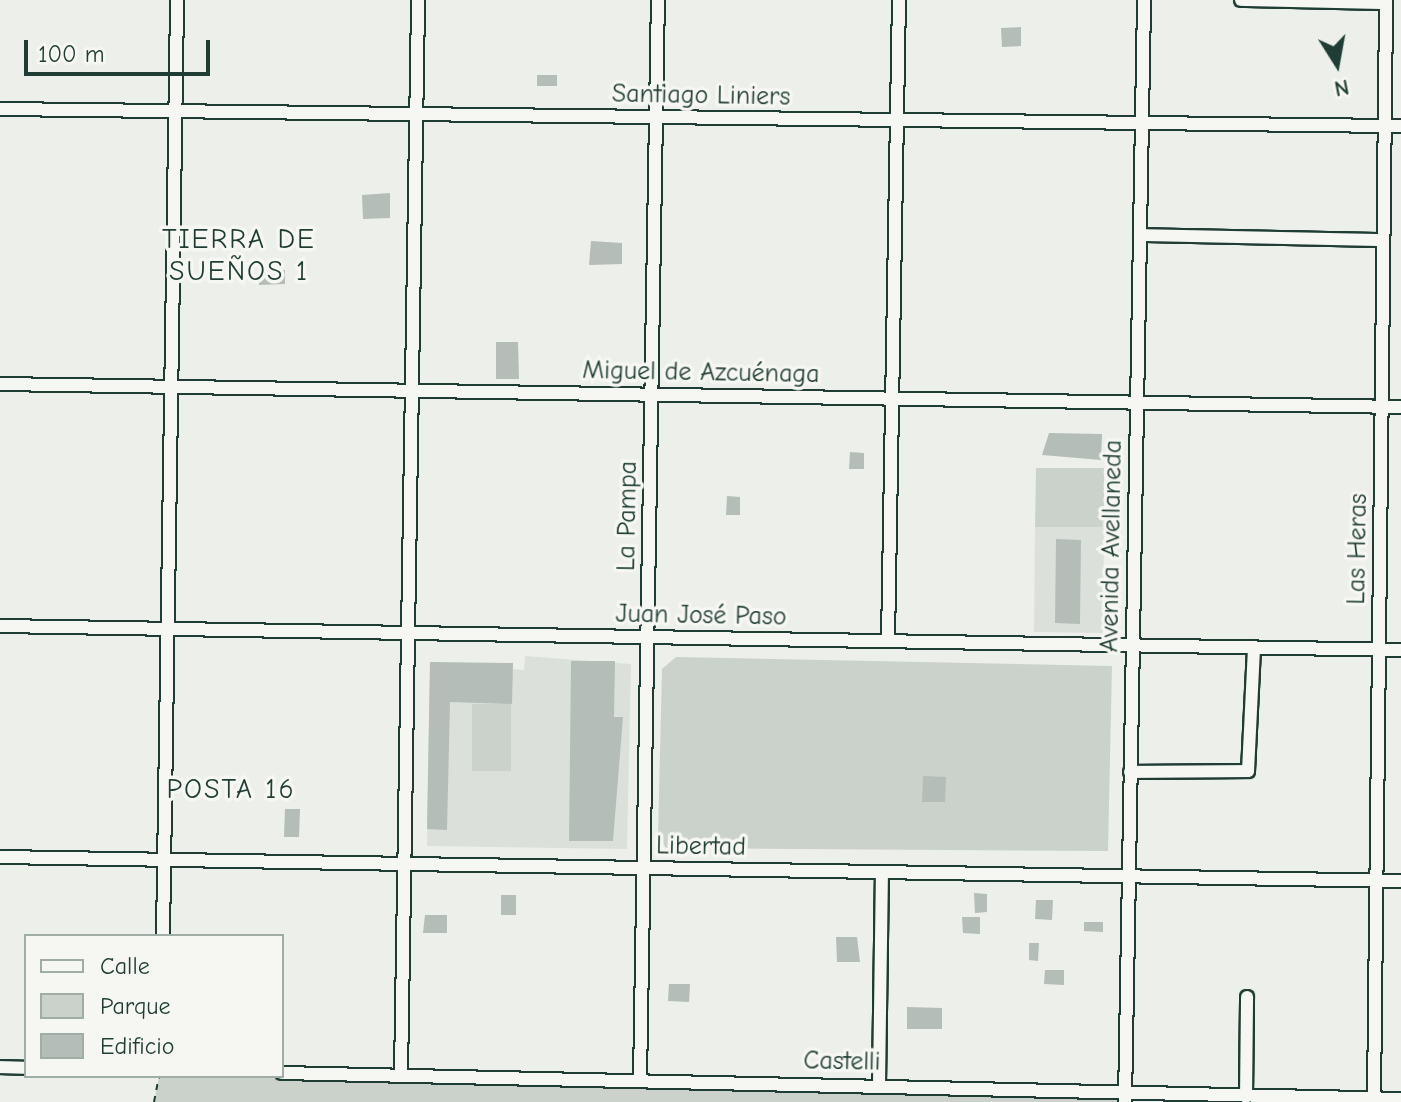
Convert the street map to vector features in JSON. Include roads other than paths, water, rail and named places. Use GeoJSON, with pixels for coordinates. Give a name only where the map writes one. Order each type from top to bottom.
{"type":"FeatureCollection","features":[{"type":"Feature","properties":{"kind":"street"},"geometry":{"type":"LineString","coordinates":[[163,934],[163,629],[177,0]]}},
{"type":"Feature","properties":{"kind":"street"},"geometry":{"type":"LineString","coordinates":[[401,1075],[401,864],[418,0]]}},
{"type":"Feature","properties":{"kind":"street","name":"La Pampa"},"geometry":{"type":"LineString","coordinates":[[640,1080],[658,0]]}},
{"type":"Feature","properties":{"kind":"street"},"geometry":{"type":"LineString","coordinates":[[888,641],[899,0]]}},
{"type":"Feature","properties":{"kind":"street","name":"Avenida Avellaneda"},"geometry":{"type":"LineString","coordinates":[[1125,1098],[1144,0]]}},
{"type":"Feature","properties":{"kind":"street"},"geometry":{"type":"LineString","coordinates":[[1241,0],[1386,2]]}},
{"type":"Feature","properties":{"kind":"street","name":"Las Heras"},"geometry":{"type":"LineString","coordinates":[[1374,1099],[1386,2]]}},
{"type":"Feature","properties":{"kind":"street","name":"Santiago Liniers"},"geometry":{"type":"LineString","coordinates":[[0,109],[1401,126]]}},
{"type":"Feature","properties":{"kind":"street"},"geometry":{"type":"LineString","coordinates":[[1140,235],[1383,240]]}},
{"type":"Feature","properties":{"kind":"street","name":"Miguel de Azcuénaga"},"geometry":{"type":"LineString","coordinates":[[0,384],[1401,407]]}},
{"type":"Feature","properties":{"kind":"street","name":"Juan José Paso"},"geometry":{"type":"LineString","coordinates":[[0,626],[1401,650]]}},
{"type":"Feature","properties":{"kind":"street"},"geometry":{"type":"LineString","coordinates":[[1130,772],[1248,771],[1254,647]]}},
{"type":"Feature","properties":{"kind":"street","name":"Libertad"},"geometry":{"type":"LineString","coordinates":[[0,857],[1401,881]]}},
{"type":"Feature","properties":{"kind":"street"},"geometry":{"type":"LineString","coordinates":[[879,1084],[882,872]]}},
{"type":"Feature","properties":{"kind":"street"},"geometry":{"type":"LineString","coordinates":[[1246,1097],[1247,997]]}},
{"type":"Feature","properties":{"kind":"street"},"geometry":{"type":"LineString","coordinates":[[0,1067],[24,1068]]}},
{"type":"Feature","properties":{"kind":"street","name":"Castelli"},"geometry":{"type":"LineString","coordinates":[[284,1073],[879,1084],[1125,1098],[1401,1099]]}},
{"type":"Feature","properties":{"kind":"district","name":"TIERRA DE SUEÑOS 1"},"geometry":{"type":"Point","coordinates":[239,255]}},
{"type":"Feature","properties":{"kind":"district","name":"POSTA 16"},"geometry":{"type":"Point","coordinates":[231,789]}}]}
